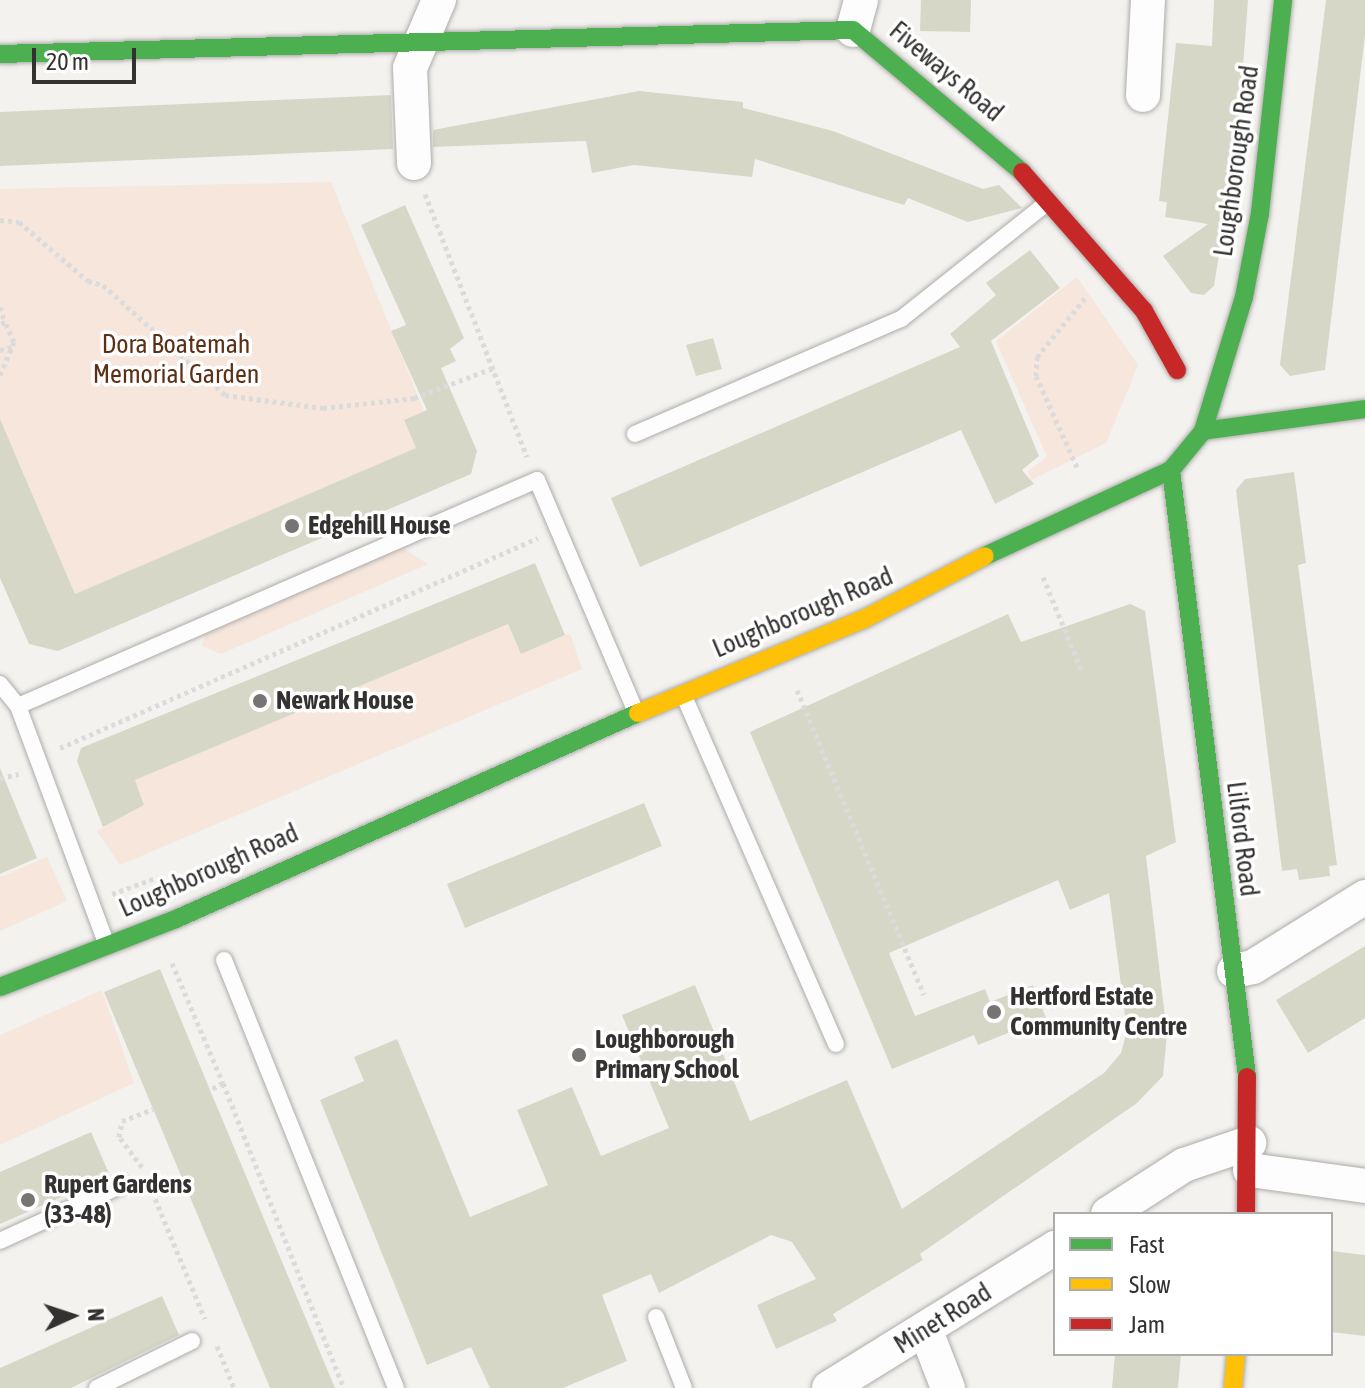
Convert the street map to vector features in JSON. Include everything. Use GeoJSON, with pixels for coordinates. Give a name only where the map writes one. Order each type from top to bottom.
{"type":"FeatureCollection","features":[{"type":"Feature","properties":{"kind":"street"},"geometry":{"type":"LineString","coordinates":[[414,163],[410,68],[439,0]]}},
{"type":"Feature","properties":{"kind":"street"},"geometry":{"type":"LineString","coordinates":[[1143,95],[1148,0]]}},
{"type":"Feature","properties":{"kind":"street","name":"Loughborough Road"},"geometry":{"type":"LineString","coordinates":[[0,987],[106,943],[176,919],[636,712],[864,619],[1046,525],[1171,470],[1203,431],[1244,297],[1259,221],[1283,0]]}},
{"type":"Feature","properties":{"kind":"street","name":"Fiveways Road"},"geometry":{"type":"LineString","coordinates":[[0,54],[424,40],[857,15],[1049,201],[1144,311],[1177,370]]}},
{"type":"Feature","properties":{"kind":"street"},"geometry":{"type":"LineString","coordinates":[[1203,431],[1365,409]]}},
{"type":"Feature","properties":{"kind":"street","name":"Lilford Road"},"geometry":{"type":"LineString","coordinates":[[1171,470],[1234,971],[1249,1156],[1246,1212]]}},
{"type":"Feature","properties":{"kind":"street"},"geometry":{"type":"LineString","coordinates":[[1234,971],[1253,967],[1365,897]]}},
{"type":"Feature","properties":{"kind":"street"},"geometry":{"type":"LineString","coordinates":[[1111,1212],[1184,1165],[1249,1156],[1365,1186]]}},
{"type":"Feature","properties":{"kind":"street","name":"Minet Road"},"geometry":{"type":"LineString","coordinates":[[829,1388],[926,1331],[1053,1249]]}},
{"type":"Feature","properties":{"kind":"street"},"geometry":{"type":"LineString","coordinates":[[926,1331],[948,1388]]}},
{"type":"Feature","properties":{"kind":"street"},"geometry":{"type":"LineString","coordinates":[[1233,1388],[1236,1356]]}},
{"type":"Feature","properties":{"kind":"lane"},"geometry":{"type":"LineString","coordinates":[[635,434],[901,319],[1049,201]]}},
{"type":"Feature","properties":{"kind":"lane"},"geometry":{"type":"LineString","coordinates":[[18,706],[537,480],[636,712]]}},
{"type":"Feature","properties":{"kind":"lane"},"geometry":{"type":"LineString","coordinates":[[0,684],[18,706],[106,943]]}},
{"type":"Feature","properties":{"kind":"lane"},"geometry":{"type":"LineString","coordinates":[[683,692],[836,1044]]}},
{"type":"Feature","properties":{"kind":"lane"},"geometry":{"type":"LineString","coordinates":[[224,960],[396,1388]]}},
{"type":"Feature","properties":{"kind":"lane"},"geometry":{"type":"LineString","coordinates":[[0,1241],[122,1185]]}},
{"type":"Feature","properties":{"kind":"lane"},"geometry":{"type":"LineString","coordinates":[[656,1317],[684,1388]]}},
{"type":"Feature","properties":{"kind":"lane"},"geometry":{"type":"LineString","coordinates":[[97,1388],[192,1341]]}},
{"type":"Feature","properties":{"kind":"path"},"geometry":{"type":"LineString","coordinates":[[414,163],[537,480]]}},
{"type":"Feature","properties":{"kind":"path"},"geometry":{"type":"LineString","coordinates":[[0,220],[19,222],[88,281],[103,285],[225,395],[323,408],[414,398],[493,368]]}},
{"type":"Feature","properties":{"kind":"path"},"geometry":{"type":"LineString","coordinates":[[1077,467],[1036,376],[1037,357],[1096,287]]}},
{"type":"Feature","properties":{"kind":"path"},"geometry":{"type":"LineString","coordinates":[[0,307],[13,347],[0,375]]}},
{"type":"Feature","properties":{"kind":"path"},"geometry":{"type":"LineString","coordinates":[[0,350],[13,347]]}},
{"type":"Feature","properties":{"kind":"path"},"geometry":{"type":"LineString","coordinates":[[0,365],[8,359]]}},
{"type":"Feature","properties":{"kind":"path"},"geometry":{"type":"LineString","coordinates":[[37,758],[557,529]]}},
{"type":"Feature","properties":{"kind":"path"},"geometry":{"type":"LineString","coordinates":[[1043,577],[1081,669]]}},
{"type":"Feature","properties":{"kind":"path"},"geometry":{"type":"LineString","coordinates":[[795,685],[924,995]]}},
{"type":"Feature","properties":{"kind":"path"},"geometry":{"type":"LineString","coordinates":[[127,889],[158,877]]}},
{"type":"Feature","properties":{"kind":"path"},"geometry":{"type":"LineString","coordinates":[[169,954],[344,1388]]}},
{"type":"Feature","properties":{"kind":"path"},"geometry":{"type":"LineString","coordinates":[[210,1090],[223,1083]]}},
{"type":"Feature","properties":{"kind":"path"},"geometry":{"type":"LineString","coordinates":[[153,1109],[122,1121],[119,1137],[140,1163],[234,1388]]}},
{"type":"Feature","properties":{"kind":"green space","name":"Dora Boatemah Memorial Garden"},"geometry":{"type":"Polygon","coordinates":[[[331,182],[424,411],[404,420],[416,448],[75,594],[14,451],[0,457],[0,189],[331,182]]]}},
{"type":"Feature","properties":{"kind":"green space"},"geometry":{"type":"Polygon","coordinates":[[[1077,277],[1138,365],[1106,443],[1031,480],[1028,471],[1047,457],[996,341],[1077,277]]]}},
{"type":"Feature","properties":{"kind":"green space"},"geometry":{"type":"Polygon","coordinates":[[[401,547],[428,564],[221,654],[202,646],[208,625],[401,547]]]}},
{"type":"Feature","properties":{"kind":"green space"},"geometry":{"type":"Polygon","coordinates":[[[508,624],[521,654],[570,633],[582,669],[120,865],[97,831],[144,805],[135,780],[508,624]]]}},
{"type":"Feature","properties":{"kind":"green space"},"geometry":{"type":"Polygon","coordinates":[[[47,857],[67,901],[0,931],[0,877],[47,857]]]}},
{"type":"Feature","properties":{"kind":"green space"},"geometry":{"type":"Polygon","coordinates":[[[102,990],[134,1083],[0,1145],[0,1035],[102,990]]]}},
{"type":"Feature","properties":{"kind":"building"},"geometry":{"type":"Polygon","coordinates":[[[921,0],[971,0],[970,32],[920,31],[921,0]]]}},
{"type":"Feature","properties":{"kind":"building"},"geometry":{"type":"Polygon","coordinates":[[[1214,0],[1248,0],[1238,134],[1214,286],[1204,295],[1191,293],[1163,256],[1208,224],[1165,217],[1167,202],[1159,201],[1176,43],[1212,46],[1214,0]]]}},
{"type":"Feature","properties":{"kind":"building"},"geometry":{"type":"Polygon","coordinates":[[[1326,0],[1365,0],[1365,35],[1325,370],[1290,376],[1280,365],[1326,0]]]}},
{"type":"Feature","properties":{"kind":"building"},"geometry":{"type":"Polygon","coordinates":[[[639,91],[743,102],[743,108],[833,131],[983,189],[999,185],[1022,208],[968,222],[908,198],[904,205],[755,159],[752,177],[634,165],[592,173],[586,141],[433,147],[433,130],[639,91]]]}},
{"type":"Feature","properties":{"kind":"building"},"geometry":{"type":"Polygon","coordinates":[[[391,95],[393,149],[0,166],[0,112],[391,95]]]}},
{"type":"Feature","properties":{"kind":"building","name":"Edgehill House"},"geometry":{"type":"Polygon","coordinates":[[[405,205],[464,338],[450,349],[456,361],[441,368],[477,451],[471,474],[58,651],[29,644],[0,578],[0,419],[75,594],[416,448],[404,420],[427,410],[391,331],[406,325],[361,225],[405,205]]]}},
{"type":"Feature","properties":{"kind":"building"},"geometry":{"type":"Polygon","coordinates":[[[1030,250],[1060,288],[991,341],[1039,456],[1022,470],[1034,484],[995,504],[961,430],[640,567],[611,498],[960,347],[950,334],[996,295],[986,283],[1030,250]]]}},
{"type":"Feature","properties":{"kind":"building"},"geometry":{"type":"Polygon","coordinates":[[[713,338],[722,369],[696,376],[686,345],[713,338]]]}},
{"type":"Feature","properties":{"kind":"building"},"geometry":{"type":"Polygon","coordinates":[[[1294,472],[1306,563],[1298,565],[1337,865],[1329,866],[1330,876],[1299,880],[1297,869],[1282,871],[1236,490],[1245,479],[1294,472]]]}},
{"type":"Feature","properties":{"kind":"building","name":"Newark House"},"geometry":{"type":"Polygon","coordinates":[[[535,563],[565,635],[521,654],[508,624],[135,780],[144,805],[103,827],[77,761],[81,748],[535,563]]]}},
{"type":"Feature","properties":{"kind":"building"},"geometry":{"type":"Polygon","coordinates":[[[1130,604],[1145,611],[1176,842],[1146,856],[1167,1034],[1163,1076],[1137,1103],[920,1254],[923,1260],[833,1314],[837,1321],[776,1349],[757,1305],[816,1279],[792,1242],[771,1235],[659,1293],[651,1274],[602,1295],[627,1361],[563,1388],[490,1388],[471,1347],[427,1365],[320,1100],[364,1081],[354,1057],[397,1039],[470,1217],[548,1185],[517,1110],[572,1087],[601,1156],[669,1128],[622,1015],[695,985],[750,1121],[847,1080],[902,1209],[1104,1073],[1121,1053],[1127,1031],[1109,893],[1070,910],[1058,880],[889,953],[915,1016],[985,989],[990,1002],[1033,985],[1046,1018],[978,1045],[974,1035],[892,1069],[750,732],[1008,614],[1021,642],[1130,604]]]}},
{"type":"Feature","properties":{"kind":"building"},"geometry":{"type":"Polygon","coordinates":[[[0,768],[37,858],[0,874],[0,768]]]}},
{"type":"Feature","properties":{"kind":"building"},"geometry":{"type":"Polygon","coordinates":[[[644,803],[662,846],[465,928],[447,884],[644,803]]]}},
{"type":"Feature","properties":{"kind":"building"},"geometry":{"type":"Polygon","coordinates":[[[1365,946],[1365,1018],[1308,1053],[1276,1000],[1365,946]]]}},
{"type":"Feature","properties":{"kind":"building"},"geometry":{"type":"Polygon","coordinates":[[[160,969],[335,1388],[270,1388],[104,992],[160,969]]]}},
{"type":"Feature","properties":{"kind":"building","name":"Rupert Gardens (33-48)"},"geometry":{"type":"Polygon","coordinates":[[[91,1132],[110,1176],[0,1224],[0,1172],[91,1132]]]}},
{"type":"Feature","properties":{"kind":"building"},"geometry":{"type":"Polygon","coordinates":[[[1333,1251],[1365,1255],[1365,1336],[1333,1332],[1333,1251]]]}},
{"type":"Feature","properties":{"kind":"building"},"geometry":{"type":"Polygon","coordinates":[[[162,1296],[179,1335],[71,1388],[0,1388],[0,1368],[162,1296]]]}},
{"type":"Feature","properties":{"kind":"building"},"geometry":{"type":"Polygon","coordinates":[[[1115,1356],[1181,1356],[1178,1388],[1112,1388],[1115,1356]]]}},
{"type":"Feature","properties":{"kind":"traffic: fast"},"geometry":{"type":"LineString","coordinates":[[985,556],[1171,470],[1203,431],[1244,297],[1260,213],[1283,0]]}},
{"type":"Feature","properties":{"kind":"traffic: fast"},"geometry":{"type":"LineString","coordinates":[[0,54],[853,30],[1022,172]]}},
{"type":"Feature","properties":{"kind":"traffic: fast"},"geometry":{"type":"LineString","coordinates":[[1203,431],[1365,409]]}},
{"type":"Feature","properties":{"kind":"traffic: fast"},"geometry":{"type":"LineString","coordinates":[[1171,470],[1247,1077]]}},
{"type":"Feature","properties":{"kind":"traffic: fast"},"geometry":{"type":"LineString","coordinates":[[0,987],[176,919],[638,713]]}},
{"type":"Feature","properties":{"kind":"traffic: slow"},"geometry":{"type":"LineString","coordinates":[[638,713],[864,619],[985,556]]}},
{"type":"Feature","properties":{"kind":"traffic: slow"},"geometry":{"type":"LineString","coordinates":[[1233,1388],[1236,1356]]}},
{"type":"Feature","properties":{"kind":"traffic: jam"},"geometry":{"type":"LineString","coordinates":[[1022,172],[1144,311],[1177,370]]}},
{"type":"Feature","properties":{"kind":"traffic: jam"},"geometry":{"type":"LineString","coordinates":[[1246,1212],[1247,1077]]}},
{"type":"Feature","properties":{"kind":"place","name":"Edgehill House"},"geometry":{"type":"Point","coordinates":[292,526]}},
{"type":"Feature","properties":{"kind":"place","name":"Newark House"},"geometry":{"type":"Point","coordinates":[260,701]}},
{"type":"Feature","properties":{"kind":"place","name":"Hertford Estate Community Centre"},"geometry":{"type":"Point","coordinates":[994,1012]}},
{"type":"Feature","properties":{"kind":"place","name":"Loughborough Primary School"},"geometry":{"type":"Point","coordinates":[579,1055]}},
{"type":"Feature","properties":{"kind":"place","name":"Rupert Gardens (33-48)"},"geometry":{"type":"Point","coordinates":[28,1200]}}]}
